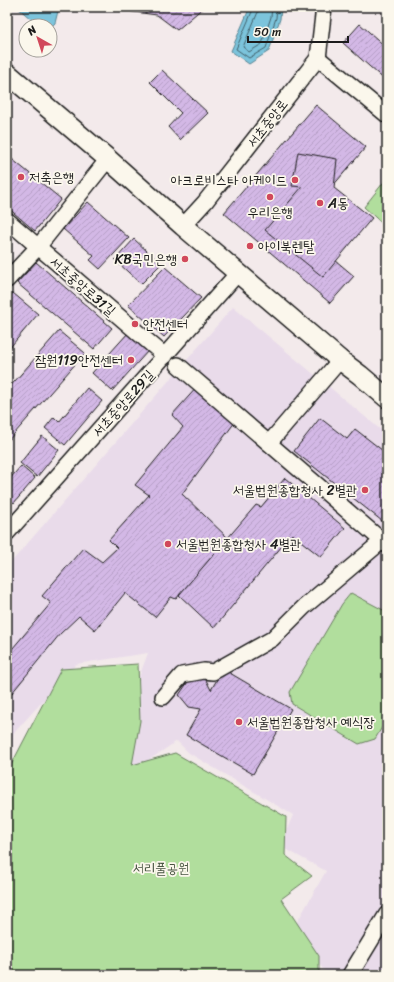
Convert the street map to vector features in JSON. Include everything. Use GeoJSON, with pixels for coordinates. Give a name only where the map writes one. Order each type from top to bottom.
{"type":"FeatureCollection","features":[{"type":"Feature","properties":{"kind":"main road"},"geometry":{"type":"LineString","coordinates":[[7,73],[108,159],[238,274],[387,398]]}},
{"type":"Feature","properties":{"kind":"street"},"geometry":{"type":"LineString","coordinates":[[324,7],[318,58],[387,115]]}},
{"type":"Feature","properties":{"kind":"street","name":"서초중앙로"},"geometry":{"type":"LineString","coordinates":[[183,226],[205,202],[318,58]]}},
{"type":"Feature","properties":{"kind":"street","name":"서초중앙로31길"},"geometry":{"type":"LineString","coordinates":[[7,280],[38,247],[108,159]]}},
{"type":"Feature","properties":{"kind":"street","name":"서초중앙로31길"},"geometry":{"type":"LineString","coordinates":[[7,220],[165,356]]}},
{"type":"Feature","properties":{"kind":"street","name":"서초중앙로29길"},"geometry":{"type":"LineString","coordinates":[[8,529],[238,274]]}},
{"type":"Feature","properties":{"kind":"street"},"geometry":{"type":"LineString","coordinates":[[269,443],[340,360]]}},
{"type":"Feature","properties":{"kind":"street"},"geometry":{"type":"LineString","coordinates":[[163,697],[182,675],[204,671],[214,672],[272,639],[304,607],[385,543],[178,365]]}},
{"type":"Feature","properties":{"kind":"street"},"geometry":{"type":"LineString","coordinates":[[350,975],[387,914]]}},
{"type":"Feature","properties":{"kind":"shaded area"},"geometry":{"type":"Polygon","coordinates":[[[233,307],[387,435],[387,975],[328,975],[292,931],[326,871],[280,846],[293,815],[189,753],[177,741],[128,774],[118,733],[148,653],[76,664],[13,734],[11,762],[7,765],[7,567],[233,307]]]}},
{"type":"Feature","properties":{"kind":"green space"},"geometry":{"type":"Polygon","coordinates":[[[387,178],[387,228],[364,207],[387,178]]]}},
{"type":"Feature","properties":{"kind":"green space"},"geometry":{"type":"Polygon","coordinates":[[[351,593],[387,612],[387,719],[375,739],[359,744],[292,704],[290,692],[342,604],[351,593]]]}},
{"type":"Feature","properties":{"kind":"green space","name":"서리풀공원"},"geometry":{"type":"Polygon","coordinates":[[[138,664],[140,721],[132,765],[175,753],[286,817],[285,855],[312,876],[281,899],[319,956],[319,975],[7,975],[7,773],[61,669],[138,664]]]}},
{"type":"Feature","properties":{"kind":"water"},"geometry":{"type":"Polygon","coordinates":[[[17,7],[59,7],[56,18],[30,18],[17,7]]]}},
{"type":"Feature","properties":{"kind":"water"},"geometry":{"type":"Polygon","coordinates":[[[250,7],[281,7],[280,19],[269,51],[249,64],[231,51],[250,7]]]}},
{"type":"Feature","properties":{"kind":"building"},"geometry":{"type":"Polygon","coordinates":[[[120,7],[204,7],[177,30],[157,15],[119,10],[120,7]]]}},
{"type":"Feature","properties":{"kind":"building"},"geometry":{"type":"Polygon","coordinates":[[[360,24],[387,48],[387,82],[343,43],[360,24]]]}},
{"type":"Feature","properties":{"kind":"building"},"geometry":{"type":"Polygon","coordinates":[[[162,70],[208,113],[180,140],[168,127],[181,113],[150,82],[162,70]]]}},
{"type":"Feature","properties":{"kind":"building","name":"아크로비스타 아케이드"},"geometry":{"type":"Polygon","coordinates":[[[316,105],[366,147],[297,228],[354,276],[330,303],[224,213],[316,105]]]}},
{"type":"Feature","properties":{"kind":"building","name":"A동"},"geometry":{"type":"Polygon","coordinates":[[[298,152],[337,159],[334,188],[372,218],[323,277],[265,230],[302,187],[292,186],[298,152]]]}},
{"type":"Feature","properties":{"kind":"building","name":"저축은행"},"geometry":{"type":"Polygon","coordinates":[[[7,155],[61,199],[35,231],[7,207],[7,155]]]}},
{"type":"Feature","properties":{"kind":"building"},"geometry":{"type":"Polygon","coordinates":[[[88,202],[129,238],[100,269],[90,260],[94,256],[63,229],[88,202]]]}},
{"type":"Feature","properties":{"kind":"building"},"geometry":{"type":"Polygon","coordinates":[[[134,239],[161,264],[141,284],[115,260],[134,239]]]}},
{"type":"Feature","properties":{"kind":"building"},"geometry":{"type":"Polygon","coordinates":[[[36,262],[112,328],[94,349],[17,283],[36,262]]]}},
{"type":"Feature","properties":{"kind":"building"},"geometry":{"type":"Polygon","coordinates":[[[165,267],[201,298],[164,337],[128,305],[165,267]]]}},
{"type":"Feature","properties":{"kind":"building"},"geometry":{"type":"Polygon","coordinates":[[[13,293],[38,314],[7,351],[7,299],[13,293]]]}},
{"type":"Feature","properties":{"kind":"building"},"geometry":{"type":"Polygon","coordinates":[[[59,331],[85,353],[7,442],[7,390],[59,331]]]}},
{"type":"Feature","properties":{"kind":"building"},"geometry":{"type":"Polygon","coordinates":[[[128,333],[148,351],[112,391],[92,373],[128,333]]]}},
{"type":"Feature","properties":{"kind":"building","name":"서울법원종합청사 4별관"},"geometry":{"type":"Polygon","coordinates":[[[198,386],[235,422],[182,494],[228,538],[176,599],[171,597],[155,617],[125,593],[95,630],[79,616],[60,634],[7,699],[7,655],[51,603],[42,596],[83,548],[102,562],[117,548],[109,540],[149,495],[135,485],[183,427],[172,415],[198,386]]]}},
{"type":"Feature","properties":{"kind":"building"},"geometry":{"type":"Polygon","coordinates":[[[87,388],[102,401],[65,445],[45,428],[54,417],[59,422],[87,388]]]}},
{"type":"Feature","properties":{"kind":"building","name":"서울법원종합청사 2별관"},"geometry":{"type":"Polygon","coordinates":[[[320,418],[347,439],[355,429],[387,454],[387,525],[294,451],[320,418]]]}},
{"type":"Feature","properties":{"kind":"building"},"geometry":{"type":"Polygon","coordinates":[[[42,436],[59,450],[37,477],[20,463],[42,436]]]}},
{"type":"Feature","properties":{"kind":"building"},"geometry":{"type":"Polygon","coordinates":[[[21,466],[35,478],[14,503],[7,497],[7,482],[21,466]]]}},
{"type":"Feature","properties":{"kind":"building"},"geometry":{"type":"Polygon","coordinates":[[[285,478],[345,528],[321,557],[292,534],[214,628],[179,595],[256,505],[261,507],[285,478]]]}},
{"type":"Feature","properties":{"kind":"building","name":"서울법원종합청사 예식장"},"geometry":{"type":"Polygon","coordinates":[[[223,669],[291,709],[253,774],[186,735],[201,709],[189,707],[179,695],[192,676],[205,678],[211,690],[223,669]]]}},
{"type":"Feature","properties":{"kind":"place","name":"저축은행"},"geometry":{"type":"Point","coordinates":[21,177]}},
{"type":"Feature","properties":{"kind":"place","name":"아크로비스타 아케이드"},"geometry":{"type":"Point","coordinates":[295,180]}},
{"type":"Feature","properties":{"kind":"place","name":"우리은행"},"geometry":{"type":"Point","coordinates":[270,197]}},
{"type":"Feature","properties":{"kind":"place","name":"A동"},"geometry":{"type":"Point","coordinates":[320,203]}},
{"type":"Feature","properties":{"kind":"place","name":"아이북렌탈"},"geometry":{"type":"Point","coordinates":[250,246]}},
{"type":"Feature","properties":{"kind":"place","name":"KB국민은행"},"geometry":{"type":"Point","coordinates":[185,259]}},
{"type":"Feature","properties":{"kind":"place","name":"안전센터"},"geometry":{"type":"Point","coordinates":[135,324]}},
{"type":"Feature","properties":{"kind":"place","name":"잠원119안전센터"},"geometry":{"type":"Point","coordinates":[131,360]}},
{"type":"Feature","properties":{"kind":"place","name":"서울법원종합청사 2별관"},"geometry":{"type":"Point","coordinates":[365,490]}},
{"type":"Feature","properties":{"kind":"place","name":"서울법원종합청사 4별관"},"geometry":{"type":"Point","coordinates":[168,544]}},
{"type":"Feature","properties":{"kind":"place","name":"서울법원종합청사 예식장"},"geometry":{"type":"Point","coordinates":[239,722]}}]}
